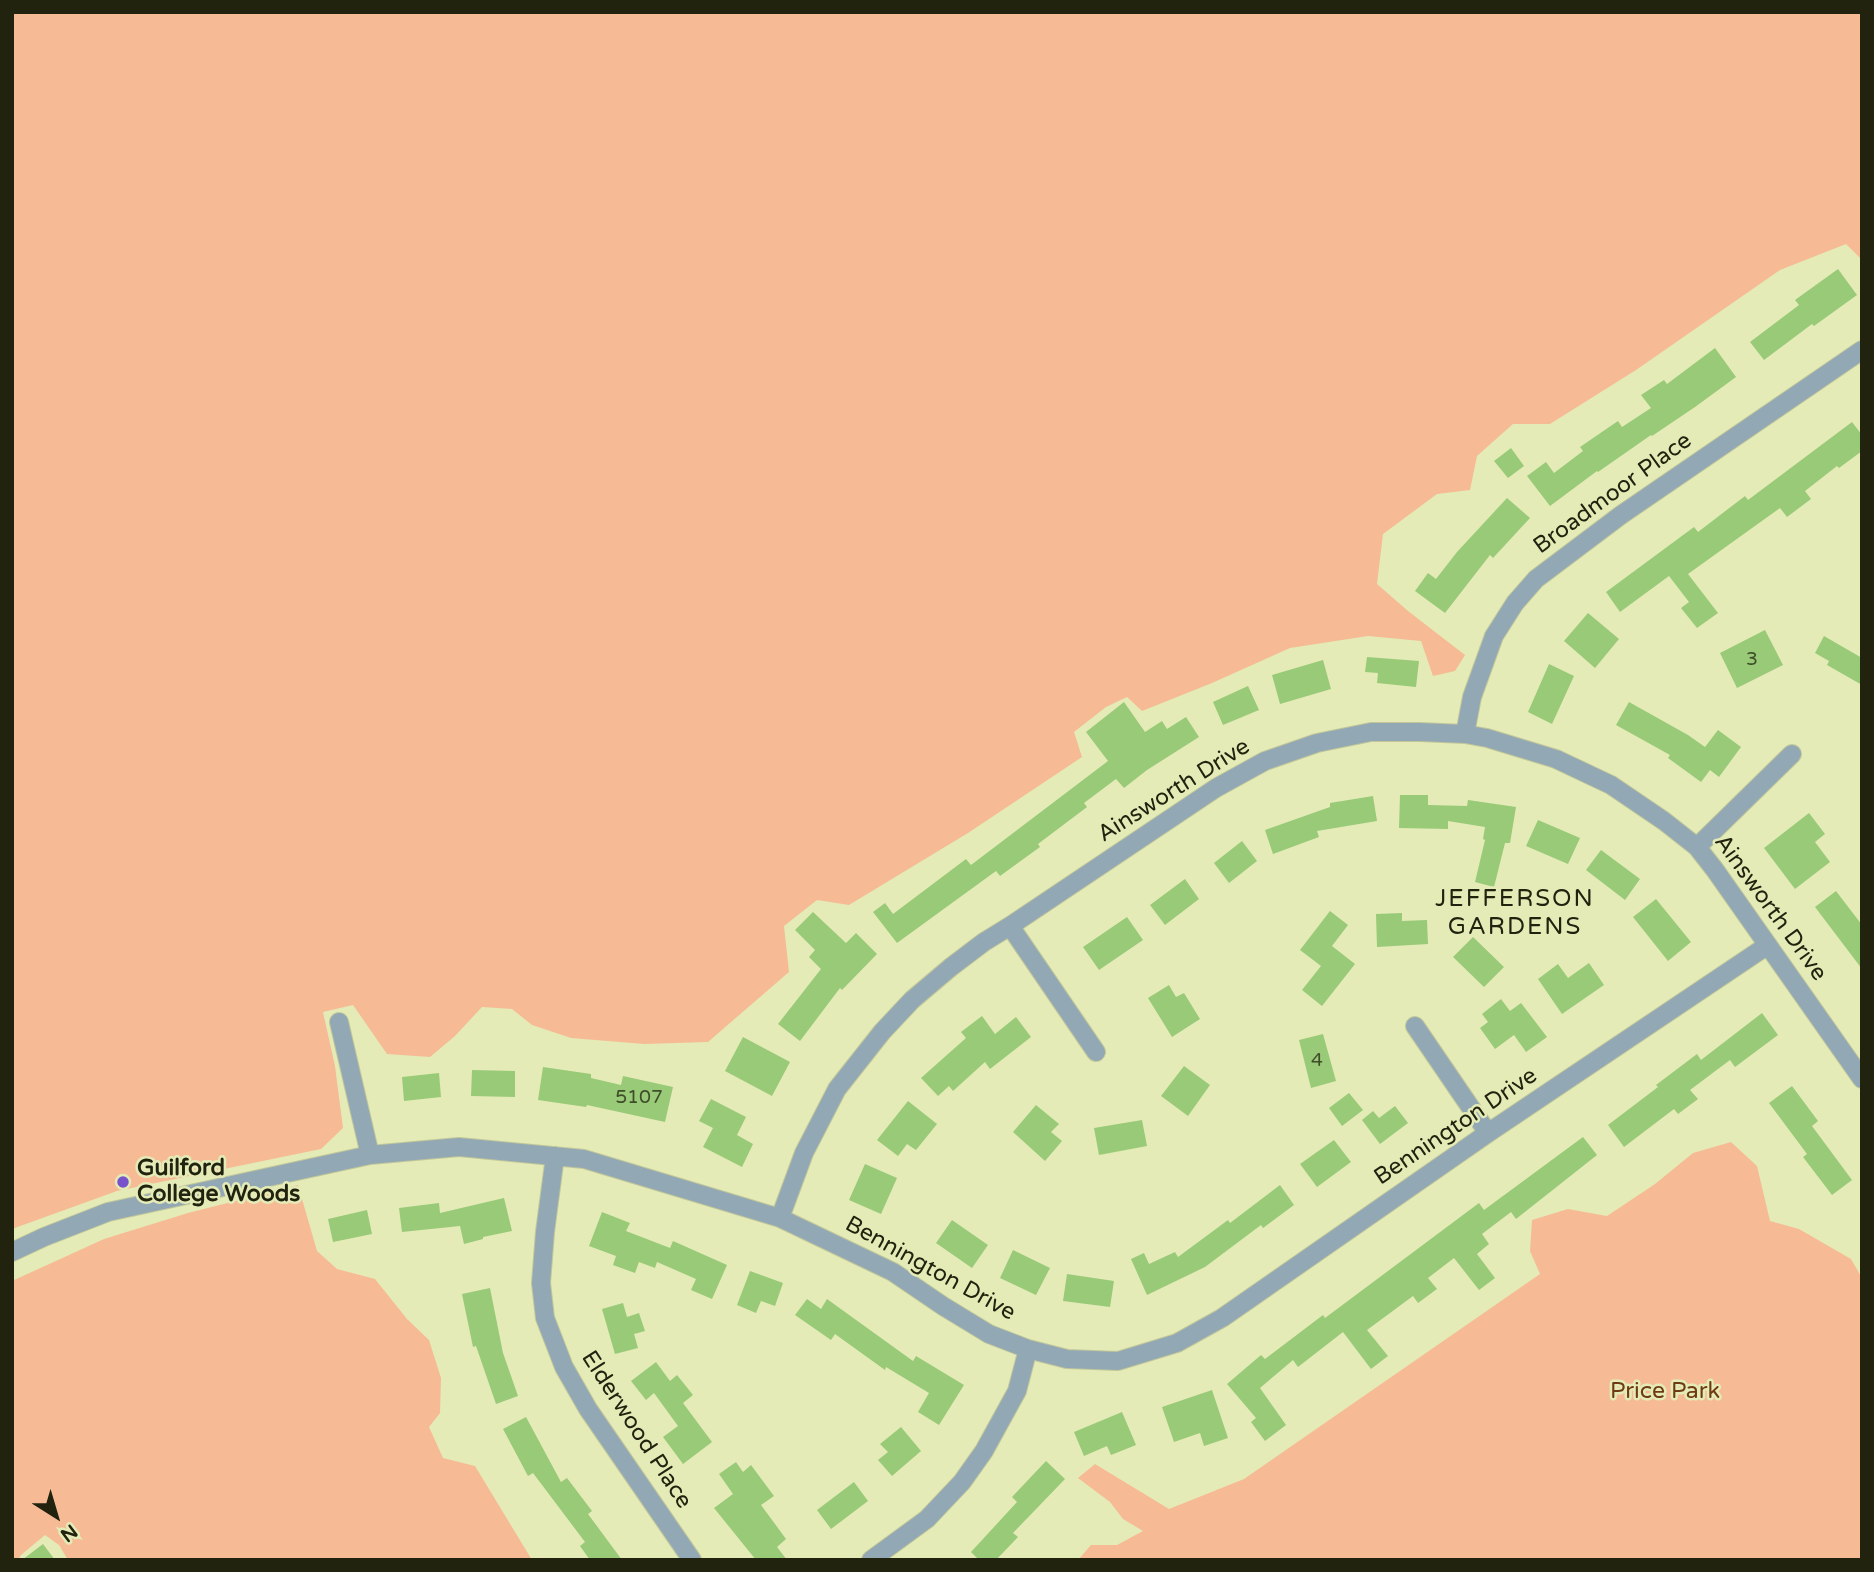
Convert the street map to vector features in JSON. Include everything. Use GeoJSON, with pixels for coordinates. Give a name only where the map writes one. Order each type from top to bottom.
{"type":"FeatureCollection","features":[{"type":"Feature","properties":{"kind":"street","name":"Broadmoor Place"},"geometry":{"type":"LineString","coordinates":[[1465,734],[1472,696],[1494,636],[1515,603],[1536,579],[1621,515],[1862,351]]}},
{"type":"Feature","properties":{"kind":"street","name":"Ainsworth Drive"},"geometry":{"type":"LineString","coordinates":[[780,1217],[804,1153],[837,1089],[882,1032],[912,1000],[984,942],[1216,788],[1265,761],[1317,743],[1371,733],[1420,732],[1487,738],[1556,759],[1611,785],[1664,821],[1697,847],[1715,870],[1862,1079]]}},
{"type":"Feature","properties":{"kind":"street"},"geometry":{"type":"LineString","coordinates":[[1697,847],[1792,754]]}},
{"type":"Feature","properties":{"kind":"street"},"geometry":{"type":"LineString","coordinates":[[1010,926],[1096,1052]]}},
{"type":"Feature","properties":{"kind":"street","name":"Bennington Drive"},"geometry":{"type":"LineString","coordinates":[[12,1252],[108,1212],[370,1155],[459,1147],[555,1156],[584,1159],[780,1217],[892,1272],[989,1334],[1028,1349],[1067,1359],[1118,1361],[1177,1343],[1222,1318],[1488,1133],[1768,945]]}},
{"type":"Feature","properties":{"kind":"street"},"geometry":{"type":"LineString","coordinates":[[339,1022],[370,1155]]}},
{"type":"Feature","properties":{"kind":"street"},"geometry":{"type":"LineString","coordinates":[[1415,1026],[1488,1133]]}},
{"type":"Feature","properties":{"kind":"street","name":"Elderwood Place"},"geometry":{"type":"LineString","coordinates":[[555,1156],[541,1283],[545,1318],[564,1367],[588,1409],[692,1560]]}},
{"type":"Feature","properties":{"kind":"street"},"geometry":{"type":"LineString","coordinates":[[871,1560],[927,1519],[962,1482],[984,1451],[1017,1391],[1028,1349]]}},
{"type":"Feature","properties":{"kind":"green space"},"geometry":{"type":"Polygon","coordinates":[[[12,12],[1862,12],[1862,260],[1846,244],[1780,270],[1636,370],[1550,424],[1513,424],[1477,456],[1470,490],[1437,494],[1383,534],[1377,584],[1465,655],[1455,671],[1433,676],[1421,641],[1368,636],[1290,648],[1142,711],[1127,697],[1106,707],[1074,732],[1082,757],[968,833],[849,905],[817,900],[784,926],[789,972],[708,1042],[644,1044],[571,1038],[532,1025],[512,1009],[482,1007],[455,1036],[430,1057],[387,1054],[353,1005],[323,1012],[335,1066],[343,1128],[321,1149],[117,1191],[12,1229],[12,12]]]}},
{"type":"Feature","properties":{"kind":"green space","name":"Price Park"},"geometry":{"type":"Polygon","coordinates":[[[1731,1142],[1757,1166],[1770,1221],[1799,1229],[1851,1259],[1862,1278],[1862,1560],[1078,1560],[1091,1545],[1117,1545],[1143,1531],[1123,1519],[1110,1502],[1078,1478],[1095,1464],[1169,1509],[1244,1479],[1540,1274],[1530,1251],[1532,1220],[1568,1209],[1607,1216],[1655,1184],[1693,1153],[1731,1142]]]}},
{"type":"Feature","properties":{"kind":"green space"},"geometry":{"type":"Polygon","coordinates":[[[298,1185],[317,1251],[337,1269],[375,1279],[407,1319],[429,1340],[441,1378],[440,1413],[429,1427],[443,1458],[475,1466],[532,1560],[68,1560],[59,1545],[45,1535],[18,1560],[12,1560],[12,1281],[104,1239],[188,1213],[298,1185]]]}},
{"type":"Feature","properties":{"kind":"building"},"geometry":{"type":"Polygon","coordinates":[[[1838,269],[1857,295],[1764,360],[1750,342],[1799,305],[1795,300],[1838,269]]]}},
{"type":"Feature","properties":{"kind":"building"},"geometry":{"type":"Polygon","coordinates":[[[1715,348],[1736,377],[1550,506],[1527,476],[1546,462],[1554,473],[1583,451],[1580,447],[1618,421],[1622,427],[1651,408],[1641,395],[1664,380],[1667,384],[1715,348]]]}},
{"type":"Feature","properties":{"kind":"building"},"geometry":{"type":"Polygon","coordinates":[[[1852,422],[1862,435],[1862,451],[1805,491],[1811,499],[1787,517],[1780,508],[1688,574],[1718,613],[1697,628],[1681,608],[1689,602],[1669,576],[1620,612],[1606,592],[1694,527],[1698,532],[1745,496],[1748,500],[1852,422]]]}},
{"type":"Feature","properties":{"kind":"building"},"geometry":{"type":"Polygon","coordinates":[[[1511,448],[1524,466],[1508,478],[1494,461],[1511,448]]]}},
{"type":"Feature","properties":{"kind":"building"},"geometry":{"type":"Polygon","coordinates":[[[1507,498],[1530,518],[1493,558],[1490,555],[1445,613],[1415,591],[1428,573],[1436,579],[1507,498]]]}},
{"type":"Feature","properties":{"kind":"building"},"geometry":{"type":"Polygon","coordinates":[[[1588,613],[1619,639],[1595,668],[1564,641],[1588,613]]]}},
{"type":"Feature","properties":{"kind":"building"},"geometry":{"type":"Polygon","coordinates":[[[1765,630],[1783,665],[1737,688],[1720,653],[1765,630]]]}},
{"type":"Feature","properties":{"kind":"building"},"geometry":{"type":"Polygon","coordinates":[[[1824,636],[1862,658],[1862,685],[1827,665],[1829,661],[1815,653],[1824,636]]]}},
{"type":"Feature","properties":{"kind":"building"},"geometry":{"type":"Polygon","coordinates":[[[1367,657],[1419,661],[1416,687],[1377,683],[1378,673],[1365,672],[1367,657]]]}},
{"type":"Feature","properties":{"kind":"building"},"geometry":{"type":"Polygon","coordinates":[[[1323,660],[1331,689],[1280,704],[1272,675],[1323,660]]]}},
{"type":"Feature","properties":{"kind":"building"},"geometry":{"type":"Polygon","coordinates":[[[1549,664],[1574,676],[1552,724],[1528,712],[1549,664]]]}},
{"type":"Feature","properties":{"kind":"building"},"geometry":{"type":"Polygon","coordinates":[[[1248,686],[1259,710],[1223,725],[1213,702],[1248,686]]]}},
{"type":"Feature","properties":{"kind":"building"},"geometry":{"type":"Polygon","coordinates":[[[1124,702],[1145,732],[1162,721],[1167,729],[1186,717],[1199,737],[1124,788],[1116,779],[1084,803],[1087,807],[1038,844],[1040,847],[1000,876],[996,871],[897,943],[873,912],[885,903],[893,914],[966,859],[971,865],[1108,761],[1086,732],[1124,702]]]}},
{"type":"Feature","properties":{"kind":"building"},"geometry":{"type":"Polygon","coordinates":[[[1629,702],[1705,747],[1718,730],[1741,747],[1719,777],[1710,770],[1701,782],[1668,758],[1670,755],[1616,725],[1629,702]]]}},
{"type":"Feature","properties":{"kind":"building"},"geometry":{"type":"Polygon","coordinates":[[[1400,795],[1428,795],[1428,805],[1467,806],[1468,800],[1516,807],[1510,843],[1505,843],[1494,887],[1475,882],[1485,840],[1485,827],[1448,821],[1448,829],[1399,828],[1400,795]]]}},
{"type":"Feature","properties":{"kind":"building"},"geometry":{"type":"Polygon","coordinates":[[[1373,796],[1377,821],[1317,831],[1319,837],[1273,854],[1265,830],[1330,807],[1330,803],[1373,796]]]}},
{"type":"Feature","properties":{"kind":"building"},"geometry":{"type":"Polygon","coordinates":[[[1809,813],[1825,834],[1815,842],[1830,862],[1795,889],[1764,848],[1809,813]]]}},
{"type":"Feature","properties":{"kind":"building"},"geometry":{"type":"Polygon","coordinates":[[[1538,820],[1580,838],[1568,864],[1526,846],[1538,820]]]}},
{"type":"Feature","properties":{"kind":"building"},"geometry":{"type":"Polygon","coordinates":[[[1242,841],[1257,861],[1229,883],[1214,863],[1242,841]]]}},
{"type":"Feature","properties":{"kind":"building"},"geometry":{"type":"Polygon","coordinates":[[[1601,850],[1640,879],[1625,900],[1586,870],[1601,850]]]}},
{"type":"Feature","properties":{"kind":"building"},"geometry":{"type":"Polygon","coordinates":[[[1185,879],[1199,899],[1165,925],[1150,905],[1185,879]]]}},
{"type":"Feature","properties":{"kind":"building"},"geometry":{"type":"Polygon","coordinates":[[[1836,891],[1862,925],[1862,969],[1815,907],[1836,891]]]}},
{"type":"Feature","properties":{"kind":"building"},"geometry":{"type":"Polygon","coordinates":[[[1656,899],[1691,942],[1668,961],[1633,917],[1656,899]]]}},
{"type":"Feature","properties":{"kind":"building"},"geometry":{"type":"Polygon","coordinates":[[[1330,911],[1348,925],[1332,946],[1355,964],[1322,1006],[1302,990],[1321,966],[1300,950],[1330,911]]]}},
{"type":"Feature","properties":{"kind":"building"},"geometry":{"type":"Polygon","coordinates":[[[813,912],[846,943],[856,933],[877,954],[842,990],[840,988],[800,1041],[778,1024],[821,969],[809,957],[815,950],[795,930],[813,912]]]}},
{"type":"Feature","properties":{"kind":"building"},"geometry":{"type":"Polygon","coordinates":[[[1402,913],[1402,921],[1427,920],[1428,944],[1377,947],[1376,914],[1402,913]]]}},
{"type":"Feature","properties":{"kind":"building"},"geometry":{"type":"Polygon","coordinates":[[[1127,917],[1143,940],[1099,970],[1083,947],[1127,917]]]}},
{"type":"Feature","properties":{"kind":"building"},"geometry":{"type":"Polygon","coordinates":[[[1473,937],[1504,967],[1484,987],[1453,957],[1473,937]]]}},
{"type":"Feature","properties":{"kind":"building"},"geometry":{"type":"Polygon","coordinates":[[[1589,963],[1604,985],[1562,1014],[1538,979],[1558,964],[1568,978],[1589,963]]]}},
{"type":"Feature","properties":{"kind":"building"},"geometry":{"type":"Polygon","coordinates":[[[1169,985],[1176,997],[1184,993],[1200,1019],[1172,1037],[1148,998],[1169,985]]]}},
{"type":"Feature","properties":{"kind":"building"},"geometry":{"type":"Polygon","coordinates":[[[1501,999],[1510,1011],[1521,1003],[1547,1037],[1526,1052],[1514,1035],[1495,1049],[1480,1028],[1488,1022],[1482,1014],[1501,999]]]}},
{"type":"Feature","properties":{"kind":"building"},"geometry":{"type":"Polygon","coordinates":[[[1762,1013],[1778,1035],[1735,1067],[1730,1060],[1690,1090],[1698,1099],[1678,1114],[1674,1109],[1624,1147],[1608,1125],[1697,1054],[1701,1060],[1762,1013]]]}},
{"type":"Feature","properties":{"kind":"building"},"geometry":{"type":"Polygon","coordinates":[[[982,1016],[995,1034],[1016,1017],[1031,1037],[990,1069],[985,1062],[953,1091],[949,1086],[938,1096],[921,1078],[966,1038],[961,1032],[982,1016]]]}},
{"type":"Feature","properties":{"kind":"building"},"geometry":{"type":"Polygon","coordinates":[[[1323,1034],[1336,1081],[1311,1088],[1299,1040],[1323,1034]]]}},
{"type":"Feature","properties":{"kind":"building"},"geometry":{"type":"Polygon","coordinates":[[[743,1037],[790,1062],[772,1096],[725,1071],[743,1037]]]}},
{"type":"Feature","properties":{"kind":"building"},"geometry":{"type":"Polygon","coordinates":[[[1184,1066],[1210,1085],[1188,1116],[1161,1096],[1184,1066]]]}},
{"type":"Feature","properties":{"kind":"building"},"geometry":{"type":"Polygon","coordinates":[[[543,1067],[591,1074],[591,1078],[621,1085],[623,1076],[673,1087],[665,1122],[587,1105],[538,1100],[543,1067]]]}},
{"type":"Feature","properties":{"kind":"building"},"geometry":{"type":"Polygon","coordinates":[[[472,1070],[515,1071],[515,1097],[471,1096],[472,1070]]]}},
{"type":"Feature","properties":{"kind":"building"},"geometry":{"type":"Polygon","coordinates":[[[439,1073],[441,1097],[404,1101],[402,1077],[439,1073]]]}},
{"type":"Feature","properties":{"kind":"building"},"geometry":{"type":"Polygon","coordinates":[[[1792,1086],[1818,1121],[1812,1126],[1852,1180],[1832,1195],[1803,1157],[1807,1154],[1769,1103],[1792,1086]]]}},
{"type":"Feature","properties":{"kind":"building"},"geometry":{"type":"Polygon","coordinates":[[[1349,1093],[1363,1110],[1342,1126],[1329,1108],[1349,1093]]]}},
{"type":"Feature","properties":{"kind":"building"},"geometry":{"type":"Polygon","coordinates":[[[711,1099],[746,1117],[737,1135],[753,1144],[742,1167],[703,1147],[713,1128],[699,1121],[711,1099]]]}},
{"type":"Feature","properties":{"kind":"building"},"geometry":{"type":"Polygon","coordinates":[[[908,1101],[937,1124],[916,1150],[907,1144],[898,1156],[877,1140],[908,1101]]]}},
{"type":"Feature","properties":{"kind":"building"},"geometry":{"type":"Polygon","coordinates":[[[1036,1105],[1059,1124],[1051,1132],[1062,1141],[1045,1161],[1013,1132],[1036,1105]]]}},
{"type":"Feature","properties":{"kind":"building"},"geometry":{"type":"Polygon","coordinates":[[[1395,1106],[1408,1123],[1380,1144],[1362,1120],[1373,1111],[1379,1118],[1395,1106]]]}},
{"type":"Feature","properties":{"kind":"building"},"geometry":{"type":"Polygon","coordinates":[[[1142,1120],[1147,1146],[1099,1155],[1094,1128],[1142,1120]]]}},
{"type":"Feature","properties":{"kind":"building"},"geometry":{"type":"Polygon","coordinates":[[[1583,1137],[1597,1155],[1516,1219],[1511,1212],[1482,1234],[1489,1244],[1477,1254],[1495,1278],[1479,1290],[1454,1258],[1428,1278],[1437,1289],[1418,1303],[1413,1296],[1367,1330],[1388,1356],[1371,1369],[1343,1332],[1298,1367],[1293,1360],[1260,1388],[1286,1425],[1265,1441],[1251,1422],[1256,1418],[1227,1384],[1261,1355],[1265,1359],[1323,1315],[1325,1318],[1479,1203],[1484,1210],[1583,1137]]]}},
{"type":"Feature","properties":{"kind":"building"},"geometry":{"type":"Polygon","coordinates":[[[1334,1140],[1351,1162],[1317,1187],[1300,1164],[1334,1140]]]}},
{"type":"Feature","properties":{"kind":"building"},"geometry":{"type":"Polygon","coordinates":[[[865,1164],[897,1178],[881,1214],[849,1200],[865,1164]]]}},
{"type":"Feature","properties":{"kind":"building"},"geometry":{"type":"Polygon","coordinates":[[[1280,1185],[1294,1205],[1263,1228],[1261,1225],[1205,1267],[1147,1295],[1131,1259],[1144,1253],[1149,1264],[1175,1252],[1178,1257],[1228,1220],[1230,1223],[1280,1185]]]}},
{"type":"Feature","properties":{"kind":"building"},"geometry":{"type":"Polygon","coordinates":[[[504,1198],[512,1231],[464,1244],[460,1226],[402,1232],[399,1208],[439,1203],[440,1213],[504,1198]]]}},
{"type":"Feature","properties":{"kind":"building"},"geometry":{"type":"Polygon","coordinates":[[[367,1210],[372,1234],[333,1242],[328,1219],[367,1210]]]}},
{"type":"Feature","properties":{"kind":"building"},"geometry":{"type":"Polygon","coordinates":[[[602,1212],[630,1223],[626,1231],[670,1248],[673,1241],[727,1265],[712,1299],[691,1290],[696,1279],[657,1262],[655,1268],[639,1262],[635,1273],[613,1265],[616,1256],[589,1246],[602,1212]]]}},
{"type":"Feature","properties":{"kind":"building"},"geometry":{"type":"Polygon","coordinates":[[[952,1220],[988,1245],[972,1268],[936,1243],[952,1220]]]}},
{"type":"Feature","properties":{"kind":"building"},"geometry":{"type":"Polygon","coordinates":[[[1013,1250],[1050,1268],[1036,1295],[1000,1278],[1013,1250]]]}},
{"type":"Feature","properties":{"kind":"building"},"geometry":{"type":"Polygon","coordinates":[[[750,1271],[783,1283],[775,1306],[761,1301],[756,1313],[737,1305],[750,1271]]]}},
{"type":"Feature","properties":{"kind":"building"},"geometry":{"type":"Polygon","coordinates":[[[1067,1274],[1114,1281],[1110,1307],[1063,1301],[1067,1274]]]}},
{"type":"Feature","properties":{"kind":"building"},"geometry":{"type":"Polygon","coordinates":[[[490,1288],[503,1353],[518,1396],[496,1404],[476,1346],[473,1347],[462,1294],[490,1288]]]}},
{"type":"Feature","properties":{"kind":"building"},"geometry":{"type":"Polygon","coordinates":[[[807,1299],[821,1309],[827,1299],[913,1361],[916,1356],[964,1385],[939,1425],[918,1412],[929,1393],[886,1367],[885,1370],[835,1334],[831,1340],[795,1315],[807,1299]]]}},
{"type":"Feature","properties":{"kind":"building"},"geometry":{"type":"Polygon","coordinates":[[[623,1303],[627,1317],[639,1313],[645,1331],[634,1334],[638,1348],[615,1354],[602,1309],[623,1303]]]}},
{"type":"Feature","properties":{"kind":"building"},"geometry":{"type":"Polygon","coordinates":[[[656,1362],[670,1381],[677,1375],[693,1395],[683,1403],[712,1442],[683,1464],[663,1437],[678,1426],[654,1393],[646,1400],[631,1381],[656,1362]]]}},
{"type":"Feature","properties":{"kind":"building"},"geometry":{"type":"Polygon","coordinates":[[[1212,1390],[1228,1438],[1204,1446],[1200,1433],[1174,1442],[1162,1407],[1212,1390]]]}},
{"type":"Feature","properties":{"kind":"building"},"geometry":{"type":"Polygon","coordinates":[[[1122,1412],[1136,1445],[1111,1455],[1107,1446],[1084,1456],[1074,1432],[1122,1412]]]}},
{"type":"Feature","properties":{"kind":"building"},"geometry":{"type":"Polygon","coordinates":[[[526,1417],[561,1482],[567,1478],[592,1511],[588,1514],[622,1560],[590,1560],[580,1546],[585,1542],[533,1473],[528,1476],[503,1429],[526,1417]]]}},
{"type":"Feature","properties":{"kind":"building"},"geometry":{"type":"Polygon","coordinates":[[[901,1427],[921,1451],[892,1476],[878,1460],[888,1452],[880,1444],[901,1427]]]}},
{"type":"Feature","properties":{"kind":"building"},"geometry":{"type":"Polygon","coordinates":[[[1046,1461],[1065,1479],[1013,1533],[1018,1537],[996,1560],[979,1560],[971,1552],[1017,1502],[1012,1497],[1046,1461]]]}},
{"type":"Feature","properties":{"kind":"building"},"geometry":{"type":"Polygon","coordinates":[[[736,1462],[743,1472],[751,1465],[774,1496],[761,1505],[786,1539],[777,1547],[787,1560],[756,1560],[714,1508],[733,1494],[719,1474],[736,1462]]]}},
{"type":"Feature","properties":{"kind":"building"},"geometry":{"type":"Polygon","coordinates":[[[854,1482],[868,1501],[831,1529],[817,1510],[854,1482]]]}},
{"type":"Feature","properties":{"kind":"building"},"geometry":{"type":"Polygon","coordinates":[[[43,1544],[55,1560],[22,1560],[43,1544]]]}},
{"type":"Feature","properties":{"kind":"place","name":"Guilford College Woods"},"geometry":{"type":"Point","coordinates":[123,1182]}},
{"type":"Feature","properties":{"kind":"district","name":"JEFFERSON GARDENS"},"geometry":{"type":"Point","coordinates":[1515,914]}}]}
